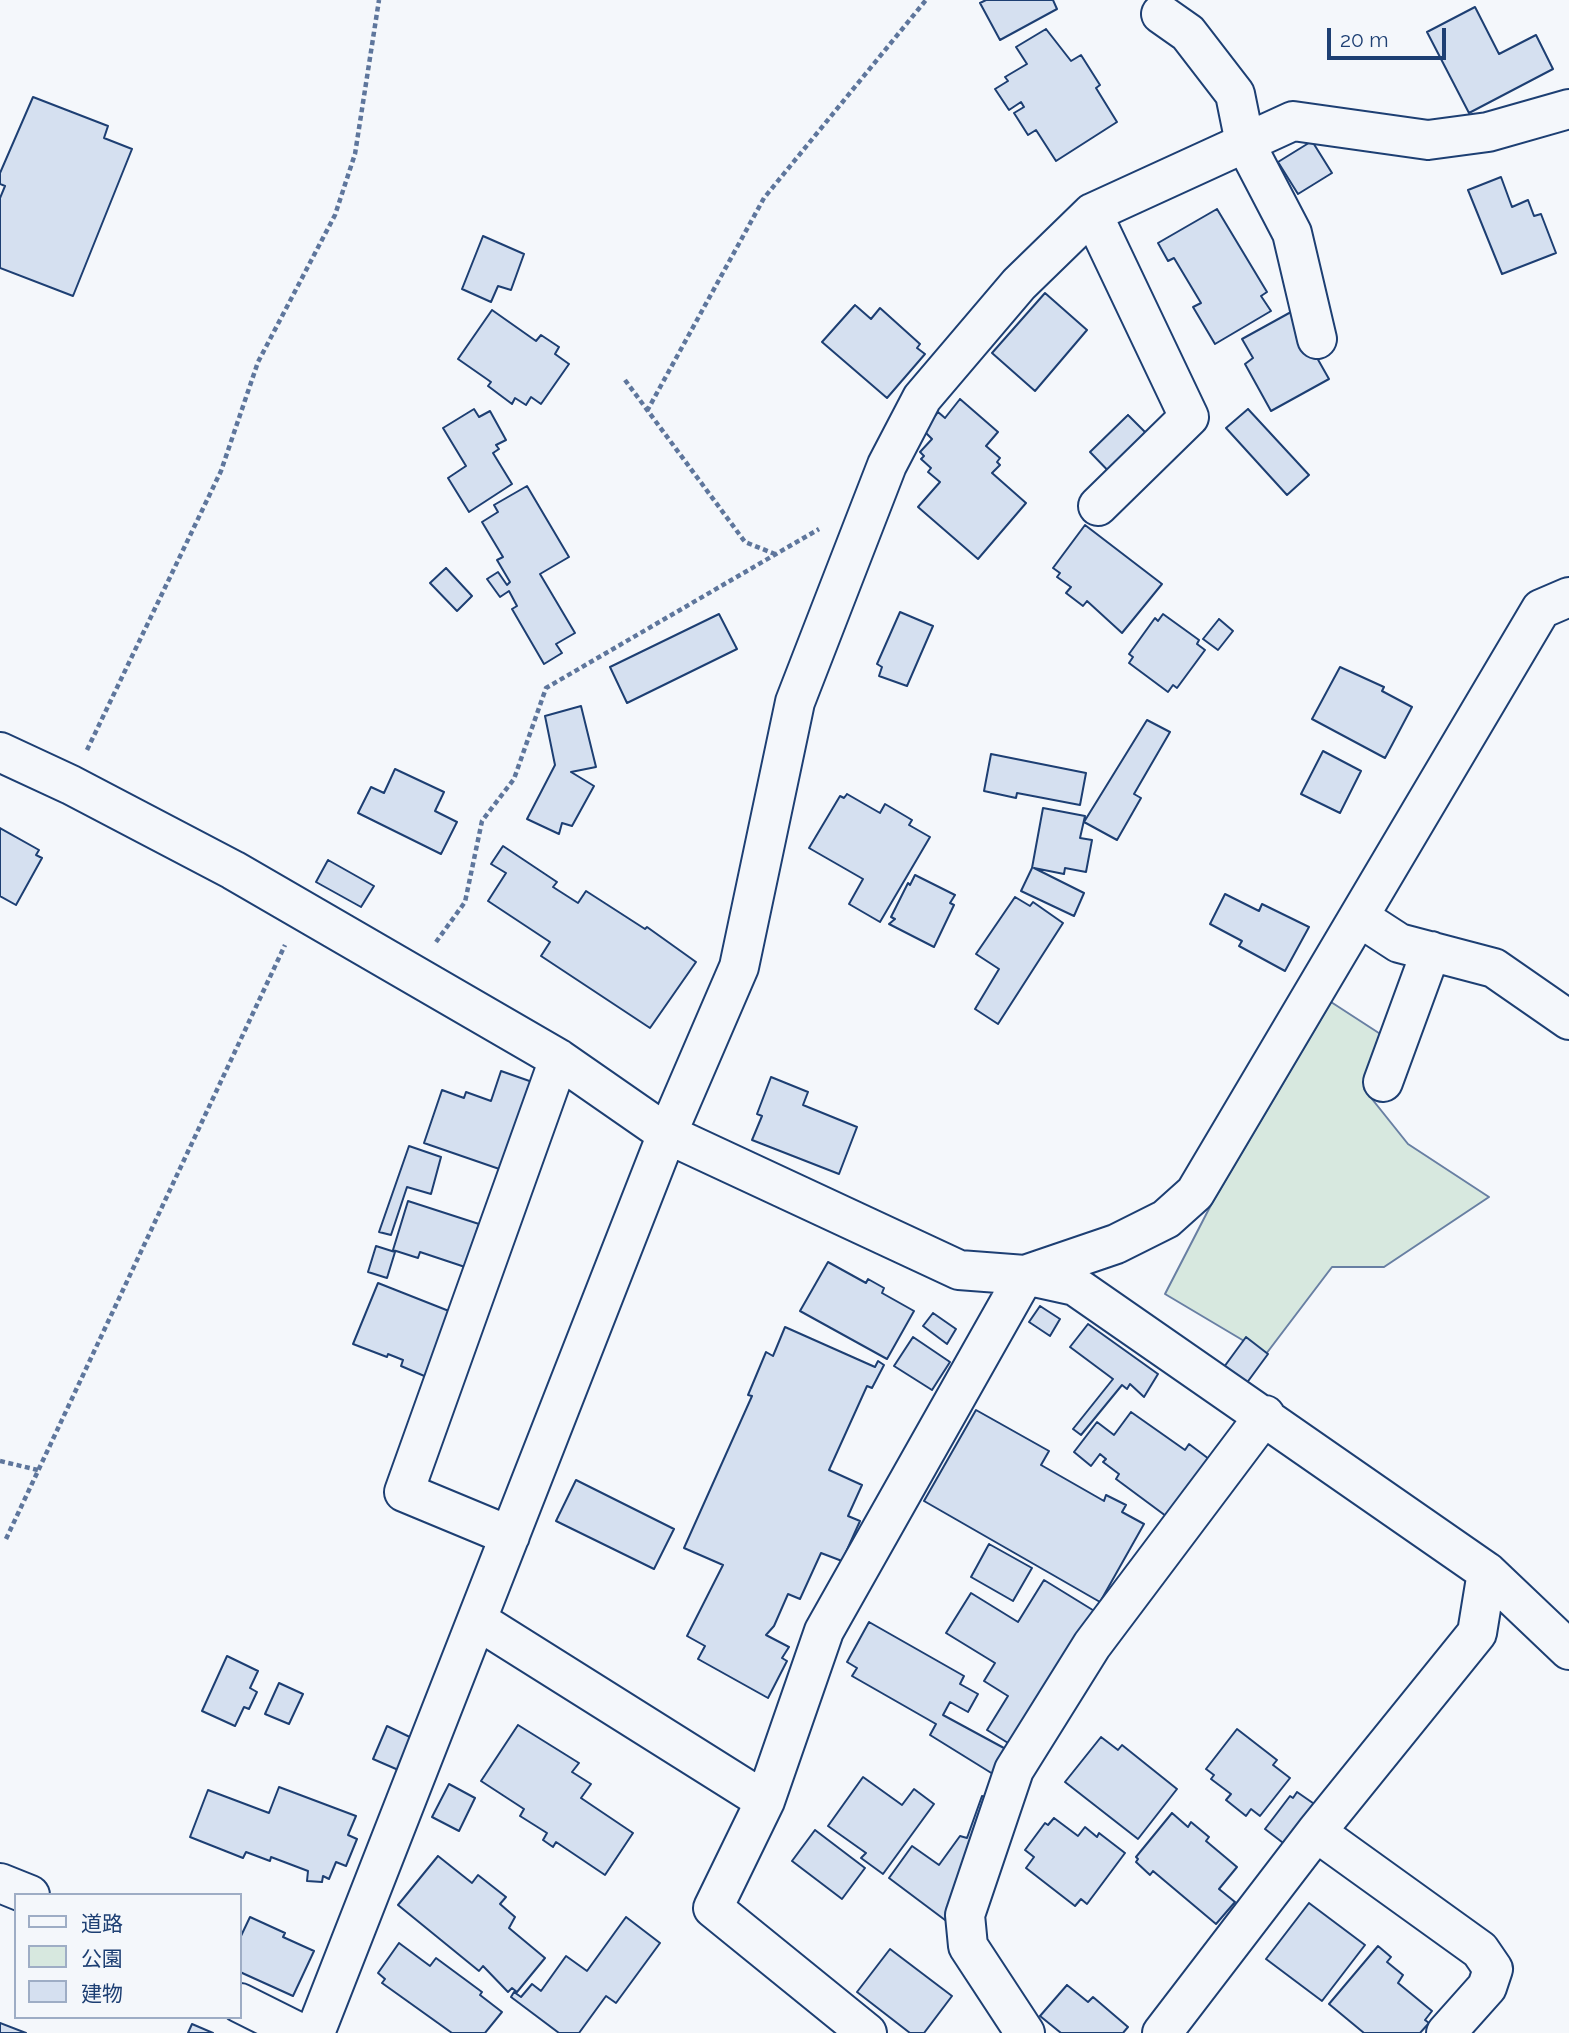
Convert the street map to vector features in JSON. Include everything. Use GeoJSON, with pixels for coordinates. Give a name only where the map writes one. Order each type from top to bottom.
{"type":"FeatureCollection","features":[{"type":"Feature","properties":{"kind":"street"},"geometry":{"type":"LineString","coordinates":[[1161,14],[1188,33],[1235,94],[1245,143],[1292,233],[1317,339]]}},
{"type":"Feature","properties":{"kind":"street"},"geometry":{"type":"LineString","coordinates":[[315,2033],[667,1134],[739,967],[795,702],[887,465],[922,398],[1019,284],[1092,213],[1293,121],[1429,140],[1488,132],[1569,108]]}},
{"type":"Feature","properties":{"kind":"street"},"geometry":{"type":"LineString","coordinates":[[1092,213],[1189,417],[1098,506]]}},
{"type":"Feature","properties":{"kind":"street"},"geometry":{"type":"LineString","coordinates":[[867,2033],[713,1908],[765,1801],[824,1631],[1025,1275],[1116,1244],[1166,1219],[1195,1192],[1541,609],[1569,597]]}},
{"type":"Feature","properties":{"kind":"street"},"geometry":{"type":"LineString","coordinates":[[0,752],[71,785],[301,909],[559,1059],[667,1134],[959,1270],[1025,1275],[1075,1286],[1265,1415],[1487,1572],[1569,1650]]}},
{"type":"Feature","properties":{"kind":"street"},"geometry":{"type":"LineString","coordinates":[[1359,917],[1399,943],[1494,968],[1569,1020]]}},
{"type":"Feature","properties":{"kind":"street"},"geometry":{"type":"LineString","coordinates":[[1383,1082],[1431,951]]}},
{"type":"Feature","properties":{"kind":"street"},"geometry":{"type":"LineString","coordinates":[[510,1536],[404,1492],[559,1059]]}},
{"type":"Feature","properties":{"kind":"street"},"geometry":{"type":"LineString","coordinates":[[1025,2033],[968,1946],[965,1915],[1014,1770],[1093,1645],[1265,1415]]}},
{"type":"Feature","properties":{"kind":"street"},"geometry":{"type":"LineString","coordinates":[[1162,2033],[1316,1832],[1477,1633],[1487,1572]]}},
{"type":"Feature","properties":{"kind":"street"},"geometry":{"type":"LineString","coordinates":[[477,1620],[765,1801]]}},
{"type":"Feature","properties":{"kind":"street"},"geometry":{"type":"LineString","coordinates":[[1316,1832],[1480,1950],[1493,1969],[1487,1987],[1446,2033]]}},
{"type":"Feature","properties":{"kind":"street"},"geometry":{"type":"LineString","coordinates":[[0,1883],[25,1893]]}},
{"type":"Feature","properties":{"kind":"street"},"geometry":{"type":"LineString","coordinates":[[242,2004],[300,2033]]}},
{"type":"Feature","properties":{"kind":"path"},"geometry":{"type":"LineString","coordinates":[[71,785],[221,471],[258,362],[335,215],[355,154],[379,0]]}},
{"type":"Feature","properties":{"kind":"path"},"geometry":{"type":"LineString","coordinates":[[647,411],[764,198],[926,0]]}},
{"type":"Feature","properties":{"kind":"path"},"geometry":{"type":"LineString","coordinates":[[625,380],[746,542],[775,554]]}},
{"type":"Feature","properties":{"kind":"path"},"geometry":{"type":"LineString","coordinates":[[414,975],[465,902],[482,821],[514,779],[546,688],[842,516],[866,517]]}},
{"type":"Feature","properties":{"kind":"path"},"geometry":{"type":"LineString","coordinates":[[6,1539],[301,909]]}},
{"type":"Feature","properties":{"kind":"path"},"geometry":{"type":"LineString","coordinates":[[0,1461],[38,1470]]}},
{"type":"Feature","properties":{"kind":"green space"},"geometry":{"type":"Polygon","coordinates":[[[1331,1002],[1385,1037],[1364,1089],[1408,1144],[1489,1197],[1384,1267],[1332,1267],[1266,1354],[1165,1294],[1212,1203],[1331,1002]]]}},
{"type":"Feature","properties":{"kind":"building"},"geometry":{"type":"Polygon","coordinates":[[[986,0],[1053,0],[1057,9],[1000,40],[980,3],[986,0]]]}},
{"type":"Feature","properties":{"kind":"building"},"geometry":{"type":"Polygon","coordinates":[[[1475,7],[1499,54],[1536,35],[1553,69],[1469,113],[1427,32],[1475,7]]]}},
{"type":"Feature","properties":{"kind":"building"},"geometry":{"type":"Polygon","coordinates":[[[1046,29],[1071,61],[1081,55],[1100,85],[1096,88],[1117,122],[1056,161],[1036,130],[1028,135],[1014,113],[1024,107],[1021,102],[1009,110],[995,89],[1008,81],[1005,77],[1027,64],[1016,47],[1046,29]]]}},
{"type":"Feature","properties":{"kind":"building"},"geometry":{"type":"Polygon","coordinates":[[[33,97],[108,126],[104,138],[132,149],[73,296],[0,268],[0,198],[5,186],[0,184],[0,173],[33,97]]]}},
{"type":"Feature","properties":{"kind":"building"},"geometry":{"type":"Polygon","coordinates":[[[1312,141],[1332,173],[1298,194],[1278,162],[1312,141]]]}},
{"type":"Feature","properties":{"kind":"building"},"geometry":{"type":"Polygon","coordinates":[[[1501,177],[1512,207],[1528,200],[1534,216],[1541,214],[1556,253],[1502,274],[1468,190],[1501,177]]]}},
{"type":"Feature","properties":{"kind":"building"},"geometry":{"type":"Polygon","coordinates":[[[1217,209],[1267,292],[1261,296],[1271,311],[1215,344],[1193,307],[1201,303],[1174,258],[1168,261],[1158,243],[1217,209]]]}},
{"type":"Feature","properties":{"kind":"building"},"geometry":{"type":"Polygon","coordinates":[[[483,236],[524,254],[511,290],[498,286],[491,302],[462,289],[483,236]]]}},
{"type":"Feature","properties":{"kind":"building"},"geometry":{"type":"Polygon","coordinates":[[[1045,293],[1087,330],[1035,391],[992,353],[1045,293]]]}},
{"type":"Feature","properties":{"kind":"building"},"geometry":{"type":"Polygon","coordinates":[[[855,305],[871,319],[880,308],[920,344],[917,348],[925,354],[887,398],[822,342],[855,305]]]}},
{"type":"Feature","properties":{"kind":"building"},"geometry":{"type":"Polygon","coordinates":[[[492,310],[536,341],[541,335],[559,347],[555,354],[569,364],[541,404],[531,397],[526,405],[515,398],[512,404],[488,386],[491,382],[458,359],[492,310]]]}},
{"type":"Feature","properties":{"kind":"building"},"geometry":{"type":"Polygon","coordinates":[[[1291,312],[1329,379],[1271,411],[1245,364],[1253,358],[1242,339],[1291,312]]]}},
{"type":"Feature","properties":{"kind":"building"},"geometry":{"type":"Polygon","coordinates":[[[960,399],[998,432],[986,446],[1000,458],[997,462],[1000,465],[992,473],[1026,503],[978,559],[918,507],[940,482],[928,472],[931,468],[921,459],[924,456],[920,452],[932,439],[923,430],[938,412],[945,418],[960,399]]]}},
{"type":"Feature","properties":{"kind":"building"},"geometry":{"type":"Polygon","coordinates":[[[474,409],[479,417],[490,411],[506,440],[496,445],[499,449],[493,453],[512,484],[469,512],[448,478],[466,466],[443,428],[474,409]]]}},
{"type":"Feature","properties":{"kind":"building"},"geometry":{"type":"Polygon","coordinates":[[[1248,409],[1309,475],[1287,495],[1226,428],[1248,409]]]}},
{"type":"Feature","properties":{"kind":"building"},"geometry":{"type":"Polygon","coordinates":[[[1128,415],[1157,444],[1118,481],[1090,452],[1128,415]]]}},
{"type":"Feature","properties":{"kind":"building"},"geometry":{"type":"Polygon","coordinates":[[[527,486],[569,557],[540,574],[575,633],[556,644],[562,653],[544,664],[512,609],[517,606],[509,591],[500,597],[487,579],[498,572],[507,585],[510,582],[497,560],[503,557],[482,522],[498,512],[494,505],[527,486]]]}},
{"type":"Feature","properties":{"kind":"building"},"geometry":{"type":"Polygon","coordinates":[[[1085,525],[1162,584],[1122,633],[1087,601],[1083,606],[1066,593],[1071,587],[1057,577],[1060,573],[1053,568],[1085,525]]]}},
{"type":"Feature","properties":{"kind":"building"},"geometry":{"type":"Polygon","coordinates":[[[446,568],[472,596],[457,611],[430,583],[446,568]]]}},
{"type":"Feature","properties":{"kind":"building"},"geometry":{"type":"Polygon","coordinates":[[[900,612],[933,626],[907,686],[879,676],[882,667],[877,664],[900,612]]]}},
{"type":"Feature","properties":{"kind":"building"},"geometry":{"type":"Polygon","coordinates":[[[719,614],[737,649],[627,703],[610,667],[719,614]]]}},
{"type":"Feature","properties":{"kind":"building"},"geometry":{"type":"Polygon","coordinates":[[[1163,614],[1199,640],[1197,644],[1205,650],[1177,688],[1173,685],[1168,692],[1129,663],[1133,657],[1129,654],[1155,618],[1158,621],[1163,614]]]}},
{"type":"Feature","properties":{"kind":"building"},"geometry":{"type":"Polygon","coordinates":[[[1219,619],[1233,631],[1218,650],[1203,639],[1219,619]]]}},
{"type":"Feature","properties":{"kind":"building"},"geometry":{"type":"Polygon","coordinates":[[[1340,667],[1384,687],[1382,691],[1412,707],[1385,758],[1312,719],[1340,667]]]}},
{"type":"Feature","properties":{"kind":"building"},"geometry":{"type":"Polygon","coordinates":[[[581,706],[596,767],[571,772],[594,786],[572,826],[562,823],[559,834],[527,819],[555,765],[545,716],[581,706]]]}},
{"type":"Feature","properties":{"kind":"building"},"geometry":{"type":"Polygon","coordinates":[[[1147,720],[1170,732],[1134,794],[1141,798],[1117,840],[1084,822],[1147,720]]]}},
{"type":"Feature","properties":{"kind":"building"},"geometry":{"type":"Polygon","coordinates":[[[1323,751],[1361,771],[1340,813],[1301,794],[1323,751]]]}},
{"type":"Feature","properties":{"kind":"building"},"geometry":{"type":"Polygon","coordinates":[[[991,754],[1086,773],[1080,805],[1017,793],[1016,798],[984,791],[991,754]]]}},
{"type":"Feature","properties":{"kind":"building"},"geometry":{"type":"Polygon","coordinates":[[[395,769],[444,792],[435,811],[457,822],[441,854],[358,813],[371,787],[384,793],[395,769]]]}},
{"type":"Feature","properties":{"kind":"building"},"geometry":{"type":"Polygon","coordinates":[[[847,794],[880,813],[885,804],[912,820],[909,825],[930,837],[880,922],[849,904],[863,879],[809,848],[840,796],[844,798],[847,794]]]}},
{"type":"Feature","properties":{"kind":"building"},"geometry":{"type":"Polygon","coordinates":[[[1043,808],[1085,816],[1080,838],[1092,840],[1086,872],[1065,868],[1064,874],[1034,868],[1084,893],[1074,916],[1021,891],[1032,868],[1043,808]]]}},
{"type":"Feature","properties":{"kind":"building"},"geometry":{"type":"Polygon","coordinates":[[[0,828],[39,850],[36,855],[42,858],[16,905],[0,896],[0,828]]]}},
{"type":"Feature","properties":{"kind":"building"},"geometry":{"type":"Polygon","coordinates":[[[503,846],[557,882],[553,887],[578,903],[586,891],[645,929],[647,927],[696,962],[650,1028],[541,956],[550,942],[488,901],[506,873],[491,864],[503,846]]]}},
{"type":"Feature","properties":{"kind":"building"},"geometry":{"type":"Polygon","coordinates":[[[328,860],[374,886],[361,907],[316,882],[328,860]]]}},
{"type":"Feature","properties":{"kind":"building"},"geometry":{"type":"Polygon","coordinates":[[[915,875],[955,895],[950,903],[954,905],[934,947],[889,924],[895,919],[891,917],[908,883],[910,885],[915,875]]]}},
{"type":"Feature","properties":{"kind":"building"},"geometry":{"type":"Polygon","coordinates":[[[1225,894],[1259,911],[1262,904],[1309,927],[1285,971],[1239,946],[1242,941],[1210,924],[1225,894]]]}},
{"type":"Feature","properties":{"kind":"building"},"geometry":{"type":"Polygon","coordinates":[[[1015,897],[1030,906],[1033,902],[1063,923],[998,1024],[975,1009],[999,969],[976,954],[1015,897]]]}},
{"type":"Feature","properties":{"kind":"building"},"geometry":{"type":"Polygon","coordinates":[[[501,1071],[538,1084],[508,1172],[424,1143],[442,1090],[464,1098],[466,1092],[491,1101],[501,1071]]]}},
{"type":"Feature","properties":{"kind":"building"},"geometry":{"type":"Polygon","coordinates":[[[771,1077],[808,1092],[803,1105],[857,1127],[839,1174],[752,1140],[762,1116],[757,1114],[771,1077]]]}},
{"type":"Feature","properties":{"kind":"building"},"geometry":{"type":"Polygon","coordinates":[[[409,1146],[441,1157],[431,1194],[407,1187],[391,1235],[379,1232],[409,1146]]]}},
{"type":"Feature","properties":{"kind":"building"},"geometry":{"type":"Polygon","coordinates":[[[408,1201],[479,1224],[465,1267],[420,1252],[418,1258],[393,1250],[408,1201]]]}},
{"type":"Feature","properties":{"kind":"building"},"geometry":{"type":"Polygon","coordinates":[[[376,1246],[395,1252],[387,1278],[368,1272],[376,1246]]]}},
{"type":"Feature","properties":{"kind":"building"},"geometry":{"type":"Polygon","coordinates":[[[828,1262],[866,1283],[868,1279],[884,1288],[882,1293],[914,1311],[887,1359],[800,1311],[828,1262]]]}},
{"type":"Feature","properties":{"kind":"building"},"geometry":{"type":"Polygon","coordinates":[[[378,1283],[454,1313],[429,1378],[401,1366],[403,1360],[353,1344],[378,1283]]]}},
{"type":"Feature","properties":{"kind":"building"},"geometry":{"type":"Polygon","coordinates":[[[1040,1306],[1060,1319],[1050,1336],[1029,1322],[1040,1306]]]}},
{"type":"Feature","properties":{"kind":"building"},"geometry":{"type":"Polygon","coordinates":[[[933,1313],[956,1329],[947,1344],[923,1326],[933,1313]]]}},
{"type":"Feature","properties":{"kind":"building"},"geometry":{"type":"Polygon","coordinates":[[[1088,1324],[1158,1374],[1144,1397],[1130,1384],[1127,1389],[1122,1385],[1081,1435],[1073,1429],[1113,1379],[1070,1347],[1088,1324]]]}},
{"type":"Feature","properties":{"kind":"building"},"geometry":{"type":"Polygon","coordinates":[[[785,1327],[875,1367],[878,1361],[884,1365],[872,1388],[867,1386],[829,1470],[862,1485],[848,1516],[860,1521],[842,1561],[821,1553],[800,1599],[788,1594],[774,1626],[766,1635],[789,1647],[782,1658],[787,1661],[768,1698],[698,1659],[705,1646],[687,1636],[723,1565],[684,1548],[752,1396],[748,1395],[766,1352],[773,1356],[785,1327]]]}},
{"type":"Feature","properties":{"kind":"building"},"geometry":{"type":"Polygon","coordinates":[[[913,1337],[950,1362],[932,1390],[894,1366],[913,1337]]]}},
{"type":"Feature","properties":{"kind":"building"},"geometry":{"type":"Polygon","coordinates":[[[1246,1337],[1268,1354],[1246,1384],[1224,1367],[1246,1337]]]}},
{"type":"Feature","properties":{"kind":"building"},"geometry":{"type":"Polygon","coordinates":[[[976,1410],[1049,1451],[1041,1465],[1104,1501],[1106,1495],[1126,1505],[1122,1512],[1144,1524],[1100,1602],[924,1501],[976,1410]]]}},
{"type":"Feature","properties":{"kind":"building"},"geometry":{"type":"Polygon","coordinates":[[[1131,1412],[1185,1450],[1189,1444],[1213,1462],[1170,1519],[1116,1479],[1119,1474],[1103,1462],[1106,1459],[1100,1454],[1091,1466],[1074,1452],[1097,1422],[1114,1435],[1131,1412]]]}},
{"type":"Feature","properties":{"kind":"building"},"geometry":{"type":"Polygon","coordinates":[[[576,1480],[674,1529],[654,1569],[556,1521],[576,1480]]]}},
{"type":"Feature","properties":{"kind":"building"},"geometry":{"type":"Polygon","coordinates":[[[989,1544],[1032,1568],[1013,1601],[971,1577],[989,1544]]]}},
{"type":"Feature","properties":{"kind":"building"},"geometry":{"type":"Polygon","coordinates":[[[1044,1580],[1096,1612],[1013,1746],[987,1730],[1008,1696],[984,1681],[995,1663],[946,1633],[971,1593],[1018,1622],[1044,1580]]]}},
{"type":"Feature","properties":{"kind":"building"},"geometry":{"type":"Polygon","coordinates":[[[869,1622],[964,1676],[960,1684],[978,1694],[968,1712],[950,1702],[943,1715],[1015,1754],[1001,1779],[930,1735],[936,1724],[852,1676],[857,1668],[847,1662],[869,1622]]]}},
{"type":"Feature","properties":{"kind":"building"},"geometry":{"type":"Polygon","coordinates":[[[227,1656],[258,1671],[250,1688],[257,1692],[249,1709],[244,1707],[235,1726],[202,1711],[227,1656]]]}},
{"type":"Feature","properties":{"kind":"building"},"geometry":{"type":"Polygon","coordinates":[[[279,1683],[303,1694],[289,1724],[265,1714],[279,1683]]]}},
{"type":"Feature","properties":{"kind":"building"},"geometry":{"type":"Polygon","coordinates":[[[518,1725],[579,1763],[572,1772],[591,1784],[581,1798],[633,1833],[605,1875],[556,1842],[553,1847],[543,1840],[547,1833],[520,1816],[524,1809],[481,1781],[518,1725]]]}},
{"type":"Feature","properties":{"kind":"building"},"geometry":{"type":"Polygon","coordinates":[[[387,1726],[416,1740],[403,1772],[373,1759],[387,1726]]]}},
{"type":"Feature","properties":{"kind":"building"},"geometry":{"type":"Polygon","coordinates":[[[1237,1729],[1277,1760],[1273,1765],[1290,1778],[1260,1816],[1251,1809],[1246,1816],[1226,1800],[1231,1794],[1211,1779],[1214,1775],[1206,1769],[1237,1729]]]}},
{"type":"Feature","properties":{"kind":"building"},"geometry":{"type":"Polygon","coordinates":[[[1101,1737],[1118,1750],[1122,1745],[1177,1789],[1138,1839],[1065,1782],[1101,1737]]]}},
{"type":"Feature","properties":{"kind":"building"},"geometry":{"type":"Polygon","coordinates":[[[863,1777],[902,1805],[914,1789],[934,1804],[883,1874],[861,1858],[866,1853],[828,1826],[863,1777]]]}},
{"type":"Feature","properties":{"kind":"building"},"geometry":{"type":"Polygon","coordinates":[[[449,1784],[475,1798],[459,1831],[432,1817],[449,1784]]]}},
{"type":"Feature","properties":{"kind":"building"},"geometry":{"type":"Polygon","coordinates":[[[279,1787],[356,1816],[348,1835],[357,1839],[346,1866],[336,1862],[329,1879],[323,1876],[322,1882],[307,1881],[308,1871],[271,1857],[270,1861],[246,1852],[243,1858],[190,1837],[208,1790],[269,1813],[279,1787]]]}},
{"type":"Feature","properties":{"kind":"building"},"geometry":{"type":"Polygon","coordinates":[[[1297,1792],[1323,1810],[1291,1849],[1265,1829],[1290,1796],[1293,1798],[1297,1792]]]}},
{"type":"Feature","properties":{"kind":"building"},"geometry":{"type":"Polygon","coordinates":[[[982,1796],[992,1799],[949,1923],[889,1878],[912,1846],[939,1865],[960,1836],[967,1838],[982,1796]]]}},
{"type":"Feature","properties":{"kind":"building"},"geometry":{"type":"Polygon","coordinates":[[[1172,1813],[1188,1827],[1191,1822],[1209,1837],[1206,1841],[1237,1867],[1219,1889],[1235,1902],[1216,1924],[1153,1871],[1150,1875],[1136,1862],[1136,1857],[1172,1813]]]}},
{"type":"Feature","properties":{"kind":"building"},"geometry":{"type":"Polygon","coordinates":[[[1054,1818],[1078,1836],[1085,1827],[1097,1837],[1099,1833],[1125,1853],[1087,1904],[1081,1899],[1075,1906],[1026,1868],[1034,1857],[1025,1850],[1045,1823],[1048,1825],[1054,1818]]]}},
{"type":"Feature","properties":{"kind":"building"},"geometry":{"type":"Polygon","coordinates":[[[815,1830],[865,1868],[842,1899],[792,1861],[815,1830]]]}},
{"type":"Feature","properties":{"kind":"building"},"geometry":{"type":"Polygon","coordinates":[[[438,1856],[472,1883],[478,1875],[506,1897],[500,1904],[515,1917],[509,1928],[545,1958],[517,1992],[512,1988],[508,1992],[483,1966],[479,1971],[398,1905],[438,1856]]]}},
{"type":"Feature","properties":{"kind":"building"},"geometry":{"type":"Polygon","coordinates":[[[1309,1903],[1365,1945],[1322,2001],[1266,1959],[1309,1903]]]}},
{"type":"Feature","properties":{"kind":"building"},"geometry":{"type":"Polygon","coordinates":[[[250,1917],[285,1933],[283,1937],[314,1951],[293,1996],[242,1973],[242,1934],[250,1917]]]}},
{"type":"Feature","properties":{"kind":"building"},"geometry":{"type":"Polygon","coordinates":[[[626,1917],[660,1943],[616,2003],[606,1996],[579,2033],[559,2033],[511,1997],[514,1992],[521,1997],[532,1984],[541,1991],[566,1956],[587,1971],[626,1917]]]}},
{"type":"Feature","properties":{"kind":"building"},"geometry":{"type":"Polygon","coordinates":[[[399,1943],[430,1966],[436,1958],[482,1992],[480,1995],[502,2012],[485,2033],[452,2033],[382,1983],[385,1979],[378,1973],[399,1943]]]}},
{"type":"Feature","properties":{"kind":"building"},"geometry":{"type":"Polygon","coordinates":[[[1378,1946],[1391,1957],[1387,1962],[1403,1975],[1398,1983],[1432,2011],[1425,2020],[1429,2023],[1420,2033],[1364,2033],[1329,2004],[1378,1946]]]}},
{"type":"Feature","properties":{"kind":"building"},"geometry":{"type":"Polygon","coordinates":[[[890,1949],[952,1996],[924,2033],[910,2033],[857,1992],[890,1949]]]}},
{"type":"Feature","properties":{"kind":"building"},"geometry":{"type":"Polygon","coordinates":[[[1067,1985],[1088,2002],[1093,1997],[1128,2027],[1123,2033],[1061,2033],[1040,2016],[1067,1985]]]}},
{"type":"Feature","properties":{"kind":"building"},"geometry":{"type":"Polygon","coordinates":[[[0,2023],[26,2033],[0,2033],[0,2023]]]}},
{"type":"Feature","properties":{"kind":"building"},"geometry":{"type":"Polygon","coordinates":[[[192,2024],[213,2033],[188,2033],[192,2024]]]}}]}
